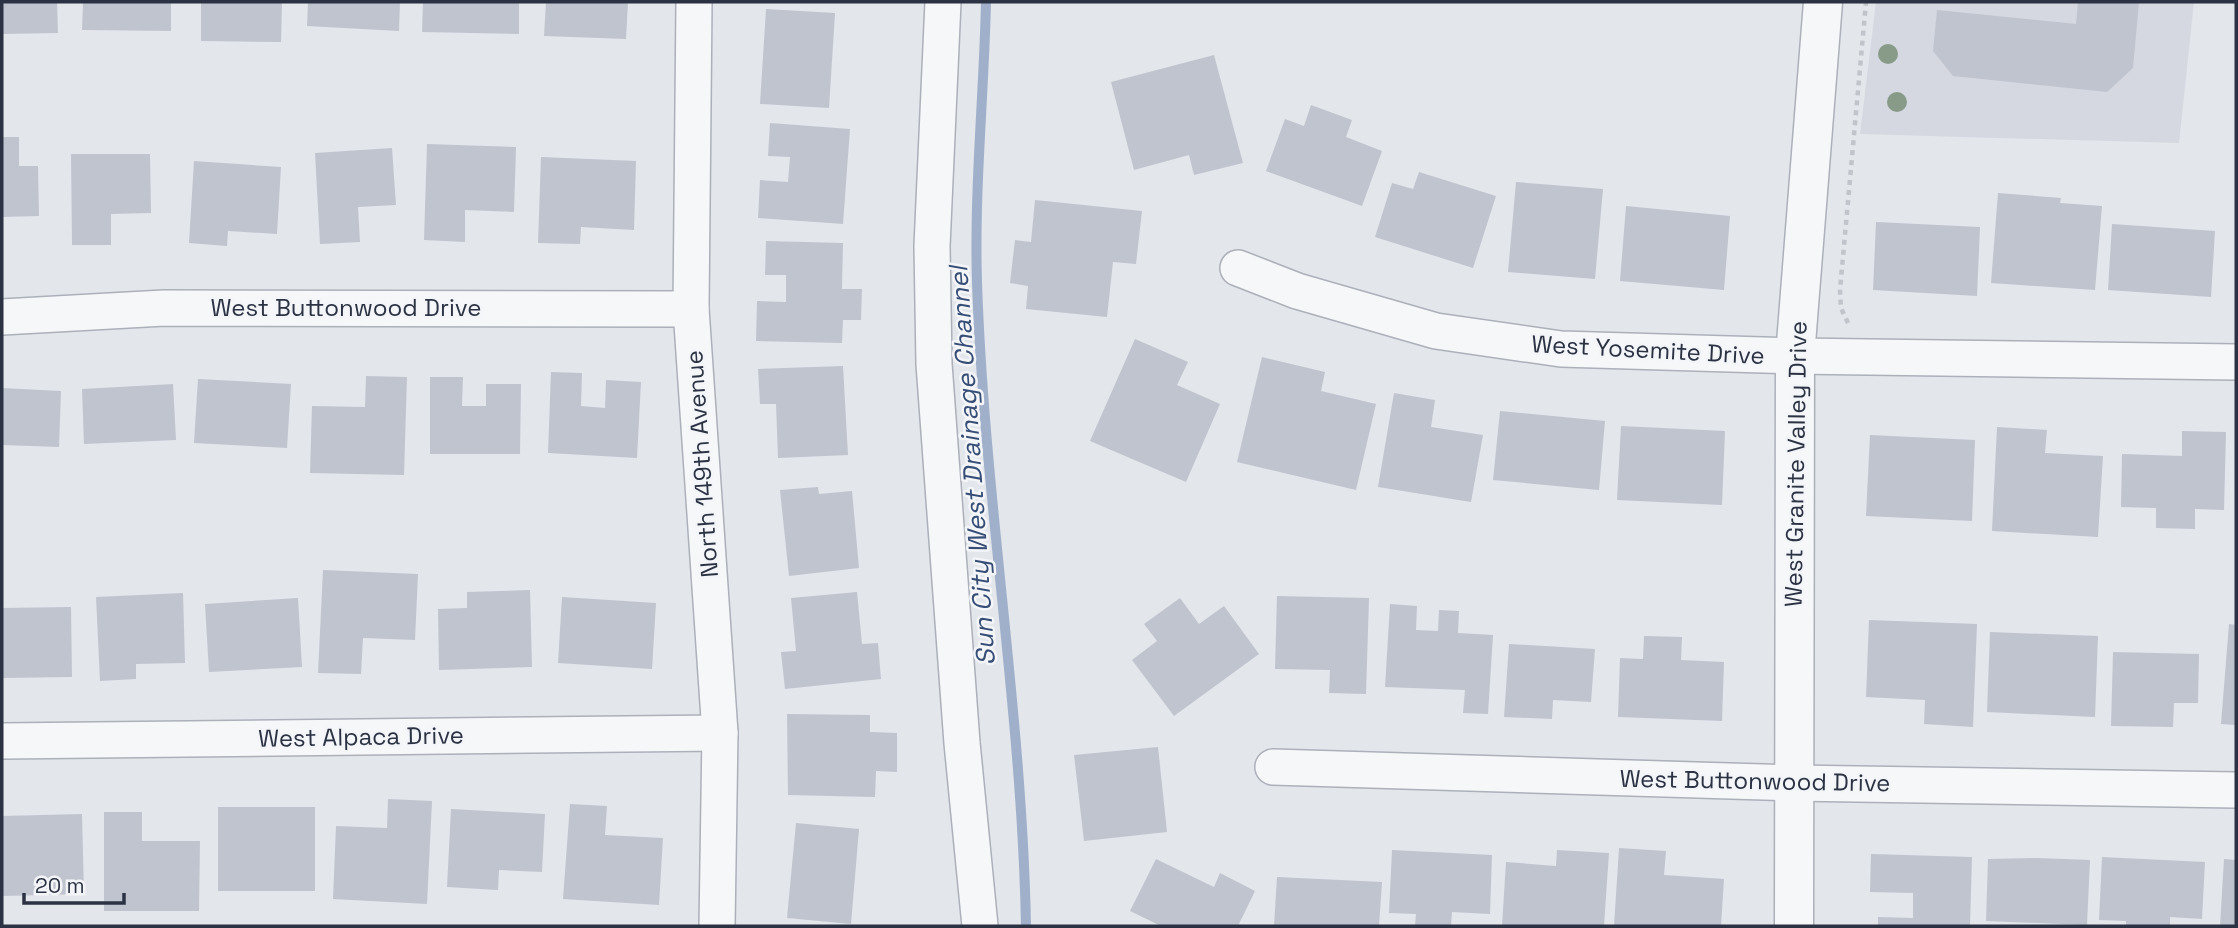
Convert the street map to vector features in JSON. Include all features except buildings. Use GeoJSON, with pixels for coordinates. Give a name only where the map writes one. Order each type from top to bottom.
{"type":"FeatureCollection","features":[{"type":"Feature","properties":{"kind":"street","name":"North 149th Avenue"},"geometry":{"type":"LineString","coordinates":[[694,2],[691,309],[720,733],[718,926]]}},
{"type":"Feature","properties":{"kind":"street"},"geometry":{"type":"LineString","coordinates":[[943,2],[932,246],[934,364],[962,743],[980,926]]}},
{"type":"Feature","properties":{"kind":"street","name":"West Granite Valley Drive"},"geometry":{"type":"LineString","coordinates":[[1794,926],[1795,356],[1823,2]]}},
{"type":"Feature","properties":{"kind":"street","name":"West Yosemite Drive"},"geometry":{"type":"LineString","coordinates":[[1238,268],[1297,291],[1436,331],[1561,349],[1795,356],[2236,362]]}},
{"type":"Feature","properties":{"kind":"street","name":"West Buttonwood Drive"},"geometry":{"type":"LineString","coordinates":[[2,317],[164,308],[691,309]]}},
{"type":"Feature","properties":{"kind":"street","name":"West Alpaca Drive"},"geometry":{"type":"LineString","coordinates":[[2,741],[720,733]]}},
{"type":"Feature","properties":{"kind":"street","name":"West Buttonwood Drive"},"geometry":{"type":"LineString","coordinates":[[1273,767],[1793,783],[2236,790]]}},
{"type":"Feature","properties":{"kind":"path"},"geometry":{"type":"LineString","coordinates":[[1850,326],[1841,308],[1840,290],[1866,2]]}},
{"type":"Feature","properties":{"kind":"shaded area"},"geometry":{"type":"Polygon","coordinates":[[[1876,2],[2194,2],[2179,143],[1860,134],[1876,2]]]}},
{"type":"Feature","properties":{"kind":"waterway","name":"Sun City West Drainage Channel"},"geometry":{"type":"LineString","coordinates":[[986,2],[977,213],[977,282],[987,443],[1018,765],[1026,926]]}}]}
